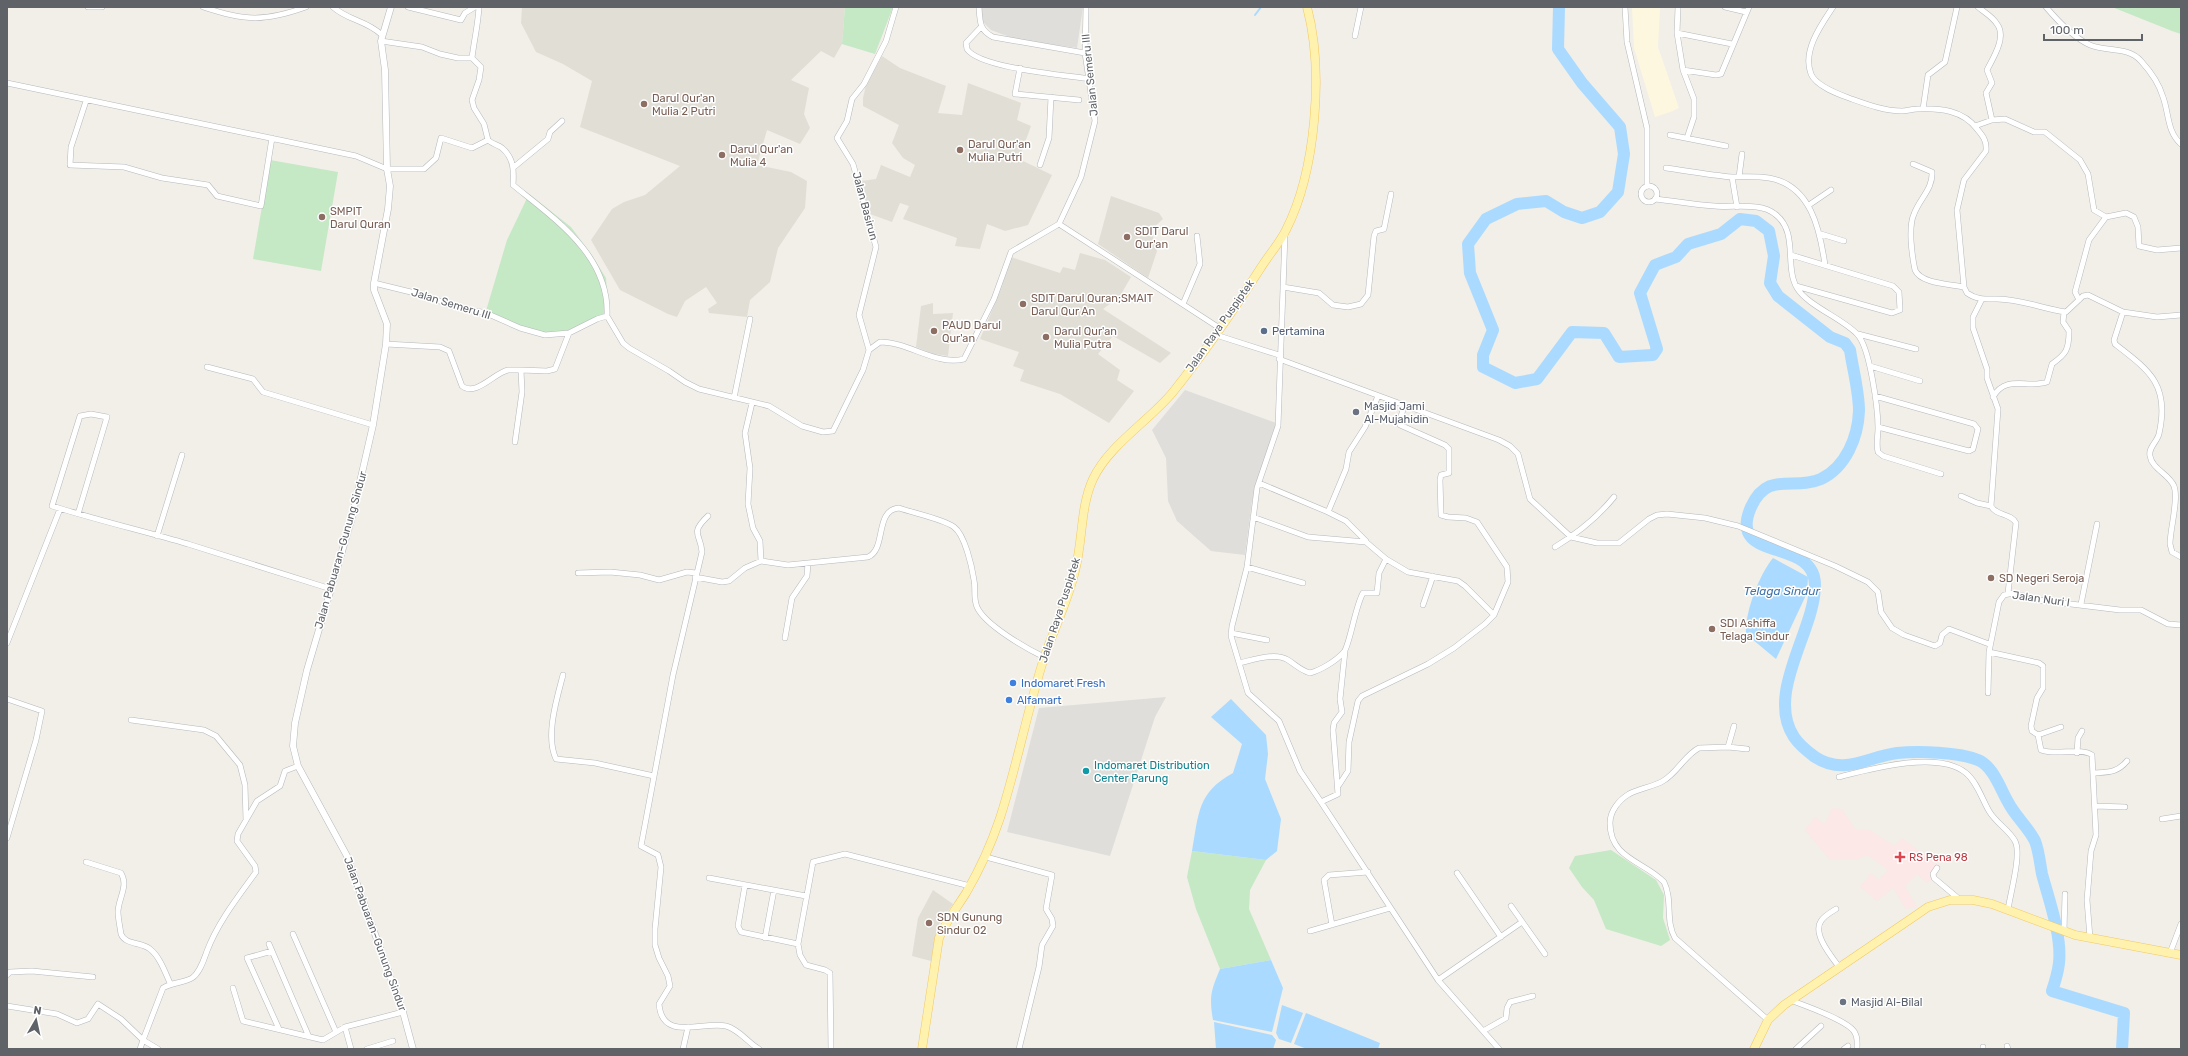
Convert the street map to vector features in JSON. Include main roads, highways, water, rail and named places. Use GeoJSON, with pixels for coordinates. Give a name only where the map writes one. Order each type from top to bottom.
{"type":"FeatureCollection","features":[{"type":"Feature","properties":{"kind":"main road","name":"Jalan Raya Puspiptek"},"geometry":{"type":"LineString","coordinates":[[922,1049],[939,938],[945,924],[970,886],[986,857],[1011,783],[1044,657],[1075,570],[1086,503],[1094,478],[1107,458],[1149,418],[1173,392],[1218,332],[1285,232],[1299,199],[1310,147],[1314,111],[1314,47],[1307,7]]}},
{"type":"Feature","properties":{"kind":"main road"},"geometry":{"type":"LineString","coordinates":[[1754,1049],[1768,1020],[1790,1000],[1928,907],[1959,899],[1982,901],[2052,928],[2090,938],[2181,955]]}},
{"type":"Feature","properties":{"kind":"water","name":"Telaga Sindur"},"geometry":{"type":"Polygon","coordinates":[[[1773,558],[1808,577],[1807,593],[1776,659],[1746,634],[1746,625],[1750,605],[1758,584],[1773,558]]]}},
{"type":"Feature","properties":{"kind":"water"},"geometry":{"type":"Polygon","coordinates":[[[1231,699],[1266,735],[1268,754],[1265,779],[1281,819],[1277,851],[1266,860],[1192,851],[1196,826],[1206,796],[1212,788],[1233,773],[1242,744],[1211,717],[1231,699]]]}},
{"type":"Feature","properties":{"kind":"water"},"geometry":{"type":"Polygon","coordinates":[[[1271,960],[1283,988],[1272,1032],[1213,1020],[1211,999],[1220,969],[1271,960]]]}},
{"type":"Feature","properties":{"kind":"water"},"geometry":{"type":"Polygon","coordinates":[[[1282,1005],[1303,1013],[1291,1043],[1279,1039],[1276,1033],[1282,1005]]]}},
{"type":"Feature","properties":{"kind":"water"},"geometry":{"type":"Polygon","coordinates":[[[1306,1013],[1380,1043],[1378,1049],[1307,1049],[1294,1044],[1306,1013]]]}},
{"type":"Feature","properties":{"kind":"water"},"geometry":{"type":"Polygon","coordinates":[[[1214,1022],[1272,1035],[1276,1040],[1273,1049],[1216,1049],[1214,1022]]]}},
{"type":"Feature","properties":{"kind":"waterway"},"geometry":{"type":"LineString","coordinates":[[1255,15],[1261,7]]}},
{"type":"Feature","properties":{"kind":"waterway"},"geometry":{"type":"LineString","coordinates":[[1559,7],[1558,49],[1582,83],[1620,127],[1624,154],[1618,192],[1600,212],[1582,218],[1564,212],[1546,201],[1517,204],[1486,219],[1468,244],[1470,273],[1493,330],[1483,355],[1483,367],[1515,383],[1537,379],[1572,332],[1604,333],[1619,357],[1653,355],[1657,349],[1640,293],[1655,265],[1676,257],[1688,244],[1721,234],[1740,219],[1756,221],[1769,231],[1774,256],[1770,283],[1778,296],[1830,337],[1845,343],[1850,350],[1859,404],[1858,421],[1853,441],[1844,459],[1837,467],[1830,474],[1821,479],[1811,482],[1773,485],[1765,489],[1758,496],[1751,507],[1747,525],[1750,536],[1760,544],[1801,560],[1811,570],[1815,585],[1813,603],[1788,682],[1785,701],[1787,720],[1794,737],[1801,746],[1815,757],[1836,765],[1856,764],[1897,753],[1927,752],[1970,757],[1978,760],[1988,767],[1996,778],[2014,812],[2035,841],[2059,941],[2059,963],[2052,991],[2124,1013],[2122,1049]]}},
{"type":"Feature","properties":{"kind":"place","name":"Darul Qur'an Mulia 2 Putri"},"geometry":{"type":"Point","coordinates":[644,104]}},
{"type":"Feature","properties":{"kind":"place","name":"Darul Qur'an Mulia Putri"},"geometry":{"type":"Point","coordinates":[960,150]}},
{"type":"Feature","properties":{"kind":"place","name":"Darul Qur'an Mulia 4"},"geometry":{"type":"Point","coordinates":[722,155]}},
{"type":"Feature","properties":{"kind":"place","name":"SMPIT Darul Quran"},"geometry":{"type":"Point","coordinates":[322,217]}},
{"type":"Feature","properties":{"kind":"place","name":"SDIT Darul Qur'an"},"geometry":{"type":"Point","coordinates":[1127,237]}},
{"type":"Feature","properties":{"kind":"place","name":"SDIT Darul Quran;SMAIT Darul Qur An"},"geometry":{"type":"Point","coordinates":[1023,304]}},
{"type":"Feature","properties":{"kind":"place","name":"PAUD Darul Qur'an"},"geometry":{"type":"Point","coordinates":[934,331]}},
{"type":"Feature","properties":{"kind":"place","name":"Pertamina"},"geometry":{"type":"Point","coordinates":[1264,331]}},
{"type":"Feature","properties":{"kind":"place","name":"Darul Qur'an Mulia Putra"},"geometry":{"type":"Point","coordinates":[1046,337]}},
{"type":"Feature","properties":{"kind":"place","name":"Masjid Jami Al-Mujahidin"},"geometry":{"type":"Point","coordinates":[1356,412]}},
{"type":"Feature","properties":{"kind":"place","name":"SD Negeri Seroja"},"geometry":{"type":"Point","coordinates":[1991,578]}},
{"type":"Feature","properties":{"kind":"place","name":"SDI Ashiffa Telaga Sindur"},"geometry":{"type":"Point","coordinates":[1712,629]}},
{"type":"Feature","properties":{"kind":"place","name":"Indomaret Fresh"},"geometry":{"type":"Point","coordinates":[1013,683]}},
{"type":"Feature","properties":{"kind":"place","name":"Alfamart"},"geometry":{"type":"Point","coordinates":[1009,700]}},
{"type":"Feature","properties":{"kind":"place","name":"Indomaret Distribution Center Parung"},"geometry":{"type":"Point","coordinates":[1086,771]}},
{"type":"Feature","properties":{"kind":"place","name":"RS Pena 98"},"geometry":{"type":"Point","coordinates":[1900,857]}},
{"type":"Feature","properties":{"kind":"place","name":"SDN Gunung Sindur 02"},"geometry":{"type":"Point","coordinates":[929,923]}},
{"type":"Feature","properties":{"kind":"place","name":"Masjid Al-Bilal"},"geometry":{"type":"Point","coordinates":[1843,1002]}}]}
